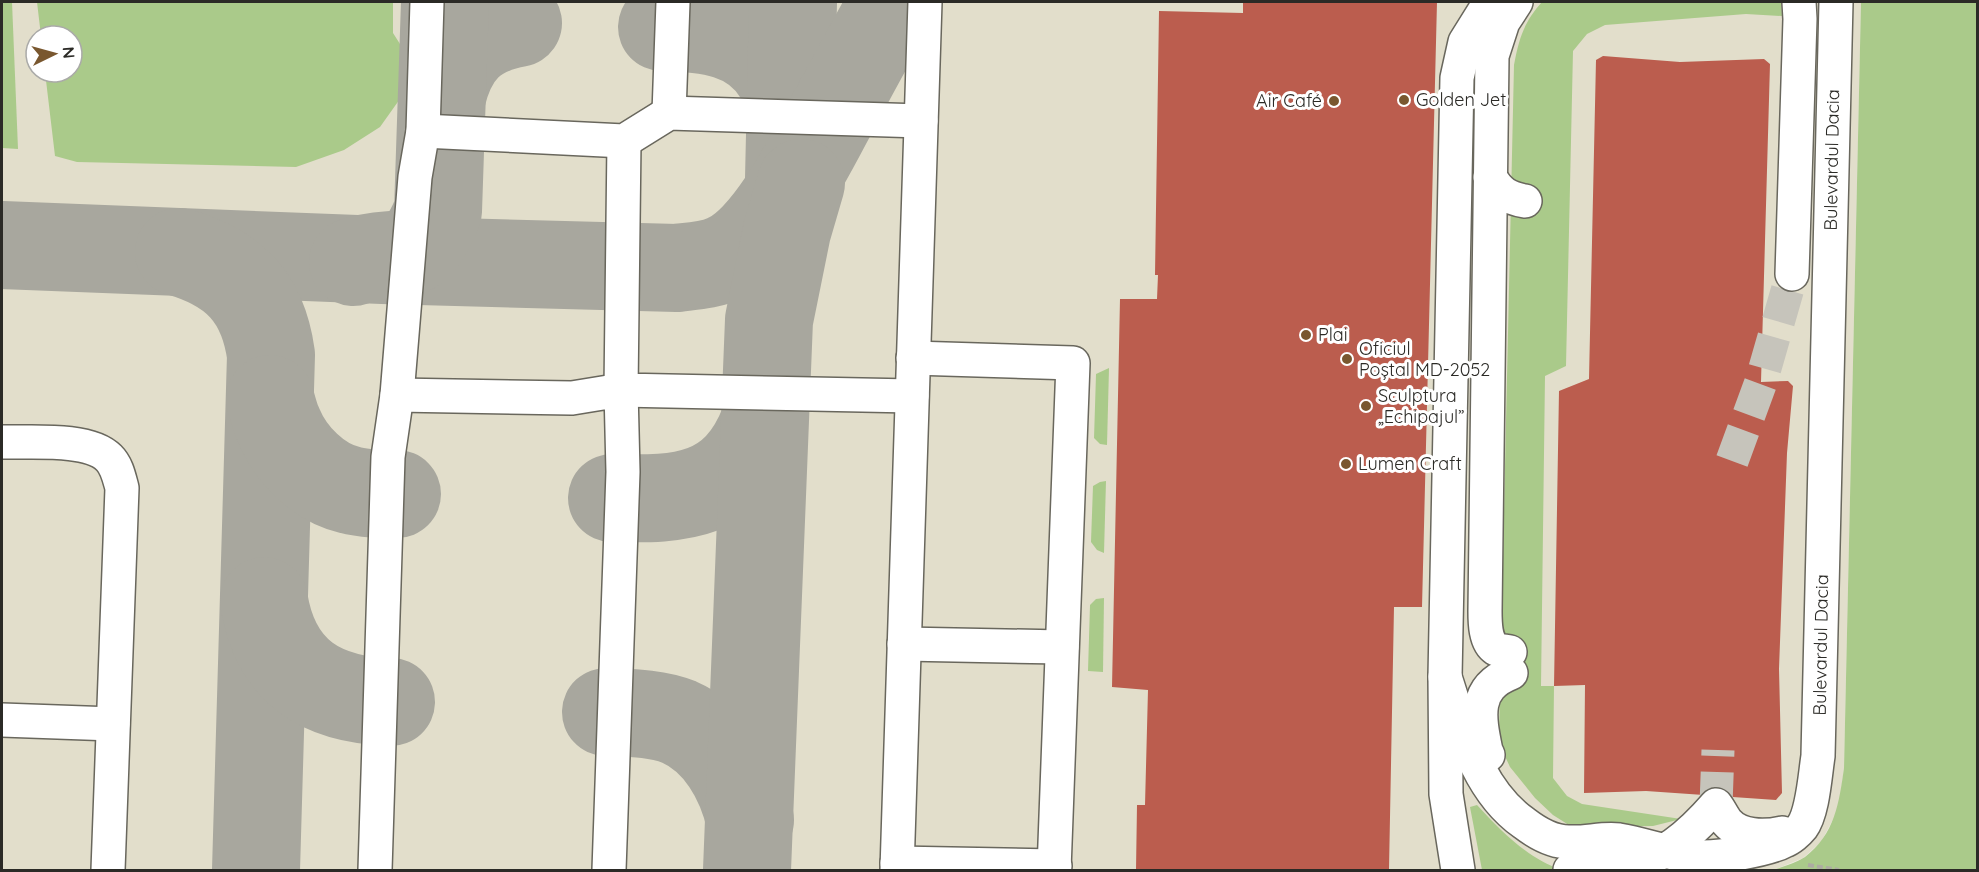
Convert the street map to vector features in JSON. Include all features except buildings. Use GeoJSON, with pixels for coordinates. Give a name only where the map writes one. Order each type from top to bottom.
{"type":"FeatureCollection","features":[{"type":"Feature","properties":{"kind":"lane"},"geometry":{"type":"LineString","coordinates":[[375,870],[388,457],[397,395],[415,177],[423,131],[427,2]]}},
{"type":"Feature","properties":{"kind":"lane"},"geometry":{"type":"LineString","coordinates":[[669,113],[673,2]]}},
{"type":"Feature","properties":{"kind":"lane"},"geometry":{"type":"LineString","coordinates":[[913,358],[1073,363],[1055,868],[897,866],[913,358],[925,2]]}},
{"type":"Feature","properties":{"kind":"lane"},"geometry":{"type":"LineString","coordinates":[[1458,870],[1446,794],[1445,677],[1457,78],[1465,42],[1490,2]]}},
{"type":"Feature","properties":{"kind":"lane"},"geometry":{"type":"LineString","coordinates":[[1516,2],[1503,22],[1492,56],[1485,624],[1488,636],[1496,649],[1511,662],[1495,680],[1483,700],[1480,716],[1486,751],[1500,776],[1524,802],[1541,817],[1563,830],[1601,839],[1634,843],[1664,852],[1701,857],[1772,846],[1786,841],[1802,826]]}},
{"type":"Feature","properties":{"kind":"lane"},"geometry":{"type":"LineString","coordinates":[[1792,274],[1799,2]]}},
{"type":"Feature","properties":{"kind":"lane","name":"Bulevardul Dacia"},"geometry":{"type":"LineString","coordinates":[[1802,826],[1812,800],[1818,756],[1836,2]]}},
{"type":"Feature","properties":{"kind":"lane"},"geometry":{"type":"LineString","coordinates":[[423,131],[624,141],[669,113],[921,121]]}},
{"type":"Feature","properties":{"kind":"lane"},"geometry":{"type":"LineString","coordinates":[[609,870],[623,472],[620,337],[624,141]]}},
{"type":"Feature","properties":{"kind":"lane"},"geometry":{"type":"LineString","coordinates":[[1490,177],[1497,189],[1525,211],[1510,224],[1497,231],[1490,244]]}},
{"type":"Feature","properties":{"kind":"lane"},"geometry":{"type":"LineString","coordinates":[[397,395],[572,398],[621,390],[912,396]]}},
{"type":"Feature","properties":{"kind":"lane"},"geometry":{"type":"LineString","coordinates":[[2,442],[76,444],[92,448],[108,456],[118,472],[122,488],[108,870]]}},
{"type":"Feature","properties":{"kind":"lane"},"geometry":{"type":"LineString","coordinates":[[904,644],[1062,647]]}},
{"type":"Feature","properties":{"kind":"lane"},"geometry":{"type":"LineString","coordinates":[[1445,677],[1474,760],[1488,784],[1505,806],[1522,822],[1545,836],[1567,842],[1601,839]]}},
{"type":"Feature","properties":{"kind":"lane"},"geometry":{"type":"LineString","coordinates":[[2,720],[113,723]]}},
{"type":"Feature","properties":{"kind":"lane"},"geometry":{"type":"LineString","coordinates":[[1570,870],[1599,862],[1633,862],[1664,852],[1694,830],[1716,805],[1727,823],[1741,832],[1765,837],[1802,826]]}},
{"type":"Feature","properties":{"kind":"path"},"geometry":{"type":"LineString","coordinates":[[1802,862],[1810,866],[1839,870]]}},
{"type":"Feature","properties":{"kind":"shaded area"},"geometry":{"type":"Polygon","coordinates":[[[2,2],[1861,2],[1844,768],[1839,808],[1821,842],[1803,858],[1774,870],[2,870],[2,2]]]}},
{"type":"Feature","properties":{"kind":"green space"},"geometry":{"type":"Polygon","coordinates":[[[2,2],[12,2],[18,149],[2,148],[2,2]]]}},
{"type":"Feature","properties":{"kind":"green space"},"geometry":{"type":"Polygon","coordinates":[[[37,2],[393,2],[393,33],[414,66],[412,82],[380,127],[344,150],[296,167],[77,162],[55,156],[46,84],[84,84],[84,24],[40,24],[37,2]]]}},
{"type":"Feature","properties":{"kind":"green space"},"geometry":{"type":"Polygon","coordinates":[[[1542,2],[1781,2],[1782,16],[1746,14],[1605,25],[1587,34],[1573,51],[1566,366],[1545,376],[1541,686],[1554,686],[1553,778],[1567,796],[1582,804],[1681,819],[1653,826],[1572,827],[1553,815],[1535,798],[1510,767],[1499,735],[1514,65],[1523,31],[1542,2]]]}},
{"type":"Feature","properties":{"kind":"green space"},"geometry":{"type":"Polygon","coordinates":[[[1861,2],[1977,2],[1977,870],[1774,870],[1805,857],[1823,838],[1834,817],[1844,768],[1861,2]]]}},
{"type":"Feature","properties":{"kind":"green space"},"geometry":{"type":"Polygon","coordinates":[[[1109,368],[1107,445],[1100,444],[1094,438],[1096,374],[1109,368]]]}},
{"type":"Feature","properties":{"kind":"green space"},"geometry":{"type":"Polygon","coordinates":[[[1106,481],[1104,553],[1097,550],[1091,542],[1093,486],[1106,481]]]}},
{"type":"Feature","properties":{"kind":"green space"},"geometry":{"type":"Polygon","coordinates":[[[1104,598],[1103,672],[1088,671],[1090,605],[1096,599],[1104,598]]]}},
{"type":"Feature","properties":{"kind":"green space"},"geometry":{"type":"Polygon","coordinates":[[[1477,805],[1505,834],[1526,851],[1562,870],[1482,870],[1470,807],[1477,805]]]}},
{"type":"Feature","properties":{"kind":"taxiway"},"geometry":{"type":"LineString","coordinates":[[353,262],[413,250],[421,243],[438,211],[445,2]]}},
{"type":"Feature","properties":{"kind":"taxiway"},"geometry":{"type":"LineString","coordinates":[[789,179],[793,2]]}},
{"type":"Feature","properties":{"kind":"taxiway"},"geometry":{"type":"LineString","coordinates":[[2,245],[383,260],[677,268],[714,262],[743,248],[775,212],[804,165],[893,2]]}},
{"type":"Feature","properties":{"kind":"taxiway"},"geometry":{"type":"LineString","coordinates":[[442,96],[452,67],[468,46],[489,32],[518,23]]}},
{"type":"Feature","properties":{"kind":"taxiway"},"geometry":{"type":"LineString","coordinates":[[662,27],[711,31],[742,41],[756,50],[778,75],[791,110]]}},
{"type":"Feature","properties":{"kind":"taxiway"},"geometry":{"type":"LineString","coordinates":[[747,870],[769,320],[787,231],[801,183]]}},
{"type":"Feature","properties":{"kind":"taxiway"},"geometry":{"type":"LineString","coordinates":[[179,252],[215,267],[230,276],[243,288],[261,317],[271,355],[256,870]]}},
{"type":"Feature","properties":{"kind":"taxiway"},"geometry":{"type":"LineString","coordinates":[[270,399],[284,437],[307,466],[317,474],[350,490],[397,494]]}},
{"type":"Feature","properties":{"kind":"taxiway"},"geometry":{"type":"LineString","coordinates":[[612,498],[661,498],[683,495],[722,480],[738,466],[752,448],[764,423]]}},
{"type":"Feature","properties":{"kind":"taxiway"},"geometry":{"type":"LineString","coordinates":[[264,601],[270,626],[279,647],[291,664],[306,678],[344,696],[391,702]]}},
{"type":"Feature","properties":{"kind":"taxiway"},"geometry":{"type":"LineString","coordinates":[[606,712],[661,717],[693,729],[726,762],[741,790],[750,820]]}},
{"type":"Feature","properties":{"kind":"tunnel"},"geometry":{"type":"LineString","coordinates":[[1732,461],[1761,382],[1792,274]]}},
{"type":"Feature","properties":{"kind":"tunnel"},"geometry":{"type":"LineString","coordinates":[[1716,805],[1718,750]]}},
{"type":"Feature","properties":{"kind":"place","name":"Golden Jet"},"geometry":{"type":"Point","coordinates":[1404,100]}},
{"type":"Feature","properties":{"kind":"place","name":"Air Café"},"geometry":{"type":"Point","coordinates":[1334,101]}},
{"type":"Feature","properties":{"kind":"place","name":"Plai"},"geometry":{"type":"Point","coordinates":[1306,335]}},
{"type":"Feature","properties":{"kind":"place","name":"Oficiul Poștal MD-2052"},"geometry":{"type":"Point","coordinates":[1347,359]}},
{"type":"Feature","properties":{"kind":"place","name":"Sculptura „Echipajul”"},"geometry":{"type":"Point","coordinates":[1366,406]}},
{"type":"Feature","properties":{"kind":"place","name":"Lumen Craft"},"geometry":{"type":"Point","coordinates":[1346,464]}}]}
